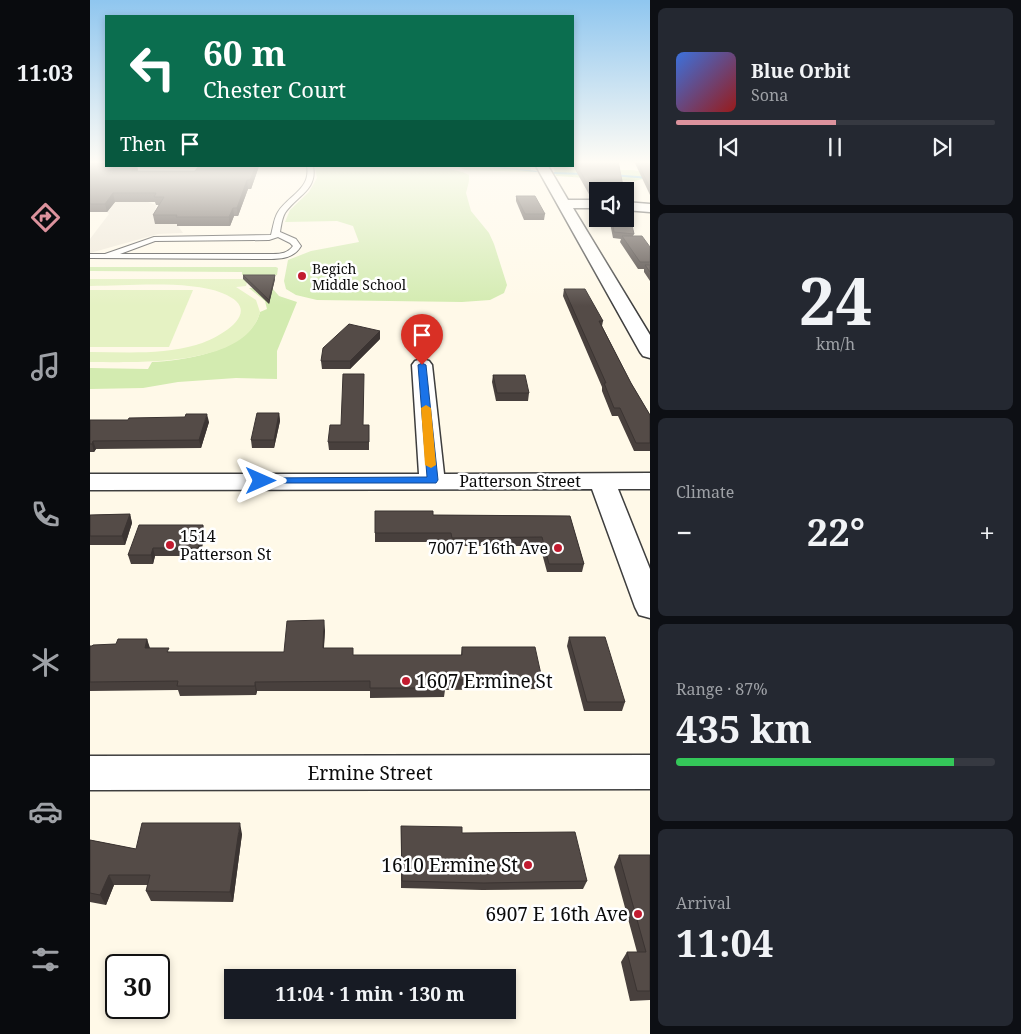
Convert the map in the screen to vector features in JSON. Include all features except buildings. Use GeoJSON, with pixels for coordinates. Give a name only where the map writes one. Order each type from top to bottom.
{"type":"FeatureCollection","features":[{"type":"Feature","properties":{"kind":"street"},"geometry":{"type":"LineString","coordinates":[[566,209],[650,352]]}},
{"type":"Feature","properties":{"kind":"street"},"geometry":{"type":"LineString","coordinates":[[422,365],[432,480]]}},
{"type":"Feature","properties":{"kind":"street"},"geometry":{"type":"LineString","coordinates":[[602,481],[650,607]]}},
{"type":"Feature","properties":{"kind":"street","name":"Patterson Street"},"geometry":{"type":"LineString","coordinates":[[90,482],[650,481]]}},
{"type":"Feature","properties":{"kind":"street","name":"Ermine Street"},"geometry":{"type":"LineString","coordinates":[[90,773],[650,772]]}},
{"type":"Feature","properties":{"kind":"lane"},"geometry":{"type":"LineString","coordinates":[[106,256],[154,239],[269,238],[276,234],[282,212],[285,209]]}},
{"type":"Feature","properties":{"kind":"lane"},"geometry":{"type":"LineString","coordinates":[[90,256],[277,257],[287,254],[298,246],[293,241],[276,234]]}},
{"type":"Feature","properties":{"kind":"green space"},"geometry":{"type":"Polygon","coordinates":[[[471,209],[489,233],[507,285],[504,293],[490,300],[462,302],[317,300],[296,295],[286,289],[284,281],[288,260],[311,251],[359,242],[353,226],[337,221],[285,222],[290,210],[471,209]]]}},
{"type":"Feature","properties":{"kind":"green space"},"geometry":{"type":"Polygon","coordinates":[[[90,267],[278,268],[277,275],[242,275],[242,272],[90,271],[90,267]]]}},
{"type":"Feature","properties":{"kind":"green space"},"geometry":{"type":"Polygon","coordinates":[[[90,279],[248,279],[246,286],[236,287],[256,300],[260,312],[251,330],[234,343],[212,352],[187,358],[160,361],[90,362],[90,352],[157,352],[205,342],[226,331],[234,324],[240,316],[240,308],[235,300],[222,293],[193,286],[90,286],[90,279]]]}},
{"type":"Feature","properties":{"kind":"green space"},"geometry":{"type":"Polygon","coordinates":[[[249,288],[272,288],[279,296],[297,302],[277,351],[277,379],[236,378],[178,382],[143,388],[90,389],[90,368],[148,369],[152,362],[199,356],[231,344],[244,336],[254,325],[260,312],[267,309],[265,301],[249,288]]]}},
{"type":"Feature","properties":{"kind":"green space"},"geometry":{"type":"Polygon","coordinates":[[[90,290],[193,290],[169,347],[90,347],[90,290]]]}},
{"type":"Feature","properties":{"kind":"shaded area"},"geometry":{"type":"Polygon","coordinates":[[[109,209],[155,209],[154,215],[179,224],[178,226],[183,233],[158,234],[90,253],[90,239],[109,214],[107,212],[109,209]]]}},
{"type":"Feature","properties":{"kind":"slow traffic"},"geometry":{"type":"LineString","coordinates":[[426,408],[431,465]]}},
{"type":"Feature","properties":{"kind":"place","name":"Begich Middle School"},"geometry":{"type":"Point","coordinates":[302,276]}},
{"type":"Feature","properties":{"kind":"place","name":"1514 Patterson St"},"geometry":{"type":"Point","coordinates":[170,545]}},
{"type":"Feature","properties":{"kind":"place","name":"7007 E 16th Ave"},"geometry":{"type":"Point","coordinates":[558,548]}},
{"type":"Feature","properties":{"kind":"place","name":"1607 Ermine St"},"geometry":{"type":"Point","coordinates":[406,681]}},
{"type":"Feature","properties":{"kind":"place","name":"1610 Ermine St"},"geometry":{"type":"Point","coordinates":[528,865]}},
{"type":"Feature","properties":{"kind":"place","name":"6907 E 16th Ave"},"geometry":{"type":"Point","coordinates":[638,914]}},
{"type":"Feature","properties":{"kind":"route"},"geometry":{"type":"LineString","coordinates":[[261,481],[432,480],[422,365]]}}]}
